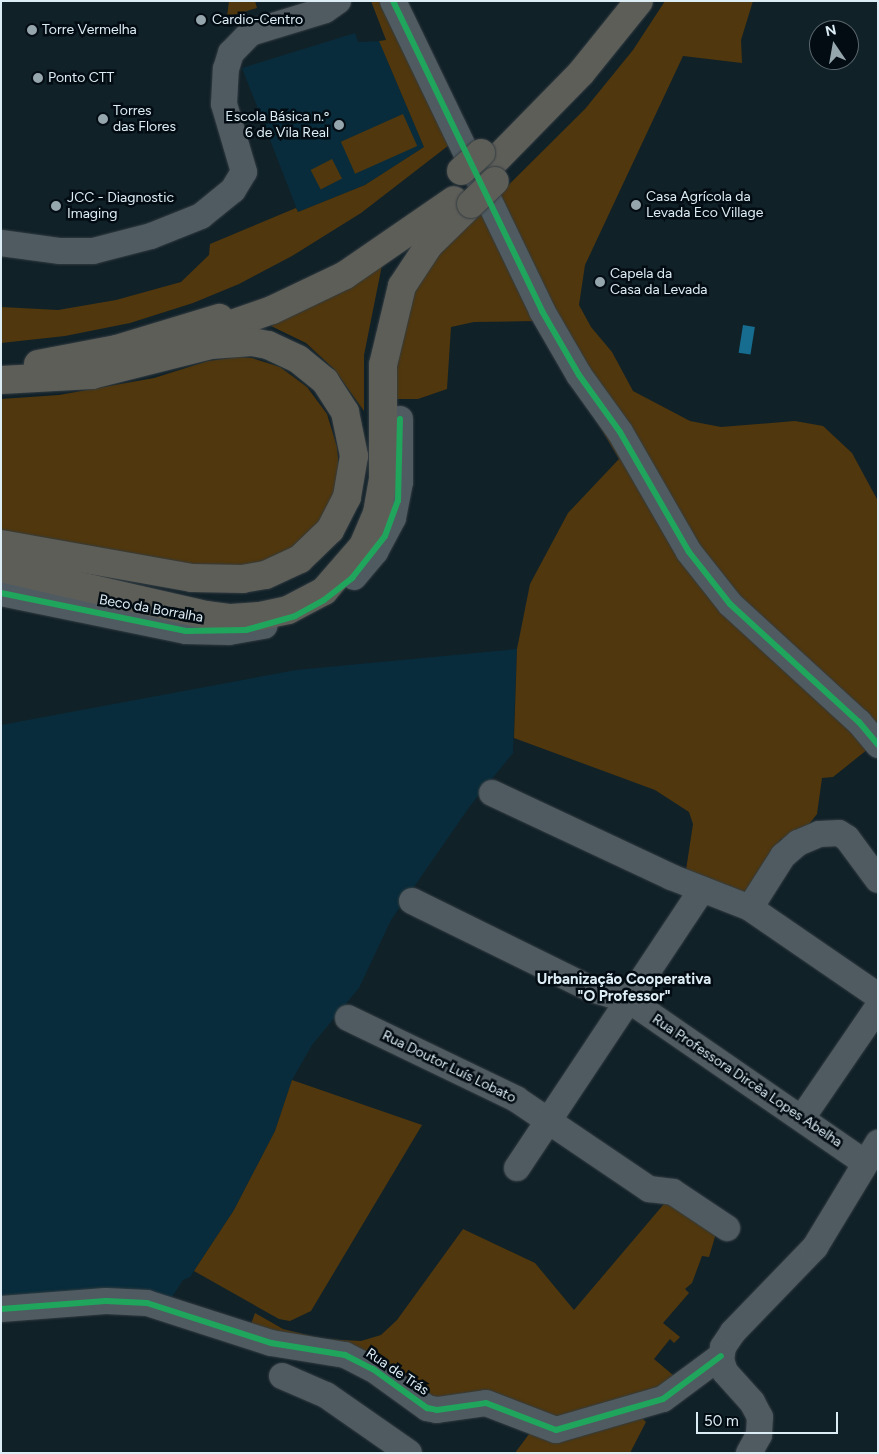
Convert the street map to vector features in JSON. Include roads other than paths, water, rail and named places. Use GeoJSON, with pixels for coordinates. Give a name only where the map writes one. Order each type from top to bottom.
{"type":"FeatureCollection","features":[{"type":"Feature","properties":{"kind":"highway"},"geometry":{"type":"LineString","coordinates":[[488,167],[550,82],[618,1]]}},
{"type":"Feature","properties":{"kind":"highway"},"geometry":{"type":"LineString","coordinates":[[1,376],[69,369],[120,359],[272,310],[345,275],[382,252],[466,188],[488,167],[555,117],[581,73],[639,1]]}},
{"type":"Feature","properties":{"kind":"highway"},"geometry":{"type":"LineString","coordinates":[[1,367],[61,360],[117,349],[237,311],[357,249],[427,200],[466,188]]}},
{"type":"Feature","properties":{"kind":"highway"},"geometry":{"type":"LineString","coordinates":[[1,568],[206,615],[232,618],[260,616],[288,610],[324,591],[363,546],[377,513],[383,478],[383,365],[402,286],[466,188]]}},
{"type":"Feature","properties":{"kind":"highway"},"geometry":{"type":"LineString","coordinates":[[1,380],[92,375],[221,344],[252,342],[268,345],[298,359],[325,381],[345,412],[354,456],[347,497],[330,530],[300,559],[265,575],[243,579],[192,578],[1,544]]}},
{"type":"Feature","properties":{"kind":"street"},"geometry":{"type":"LineString","coordinates":[[1,243],[60,252],[93,251],[160,233],[201,216],[233,190],[244,172],[224,104],[227,65],[232,53],[250,33],[325,10],[338,1]]}},
{"type":"Feature","properties":{"kind":"street"},"geometry":{"type":"LineString","coordinates":[[393,1],[542,311],[579,375],[620,432],[689,552],[730,604],[859,722],[878,745]]}},
{"type":"Feature","properties":{"kind":"street","name":"Beco da Borralha"},"geometry":{"type":"LineString","coordinates":[[1,593],[186,630],[246,630],[295,616],[324,600],[352,578],[385,536],[399,495],[400,419]]}},
{"type":"Feature","properties":{"kind":"street"},"geometry":{"type":"LineString","coordinates":[[492,793],[702,890],[750,908],[878,996]]}},
{"type":"Feature","properties":{"kind":"street"},"geometry":{"type":"LineString","coordinates":[[750,908],[786,852],[819,834],[839,833],[847,838],[878,880]]}},
{"type":"Feature","properties":{"kind":"street"},"geometry":{"type":"LineString","coordinates":[[517,1168],[702,890]]}},
{"type":"Feature","properties":{"kind":"street"},"geometry":{"type":"LineString","coordinates":[[412,900],[597,992],[629,1000]]}},
{"type":"Feature","properties":{"kind":"street","name":"Rua Professora Dircêa Lopes Abelha"},"geometry":{"type":"LineString","coordinates":[[629,1000],[802,1118],[871,1152]]}},
{"type":"Feature","properties":{"kind":"street"},"geometry":{"type":"LineString","coordinates":[[802,1118],[878,1007]]}},
{"type":"Feature","properties":{"kind":"street","name":"Rua Doutor Luís Lobato"},"geometry":{"type":"LineString","coordinates":[[348,1018],[504,1093],[650,1189],[673,1192],[727,1228]]}},
{"type":"Feature","properties":{"kind":"street"},"geometry":{"type":"LineString","coordinates":[[748,1453],[759,1435],[760,1417],[752,1402],[728,1376],[721,1356],[728,1336],[815,1247],[871,1152]]}},
{"type":"Feature","properties":{"kind":"street","name":"Rua de Trás"},"geometry":{"type":"LineString","coordinates":[[1,1309],[70,1303],[148,1303],[271,1343],[345,1355],[373,1369],[427,1408],[486,1403],[556,1430],[663,1399],[721,1356]]}},
{"type":"Feature","properties":{"kind":"street"},"geometry":{"type":"LineString","coordinates":[[282,1376],[326,1395],[409,1453]]}},
{"type":"Feature","properties":{"kind":"water"},"geometry":{"type":"Polygon","coordinates":[[[743,325],[755,327],[750,355],[739,353],[743,325]]]}},
{"type":"Feature","properties":{"kind":"place","name":"Cardio-Centro"},"geometry":{"type":"Point","coordinates":[201,20]}},
{"type":"Feature","properties":{"kind":"place","name":"Torre Vermelha"},"geometry":{"type":"Point","coordinates":[32,30]}},
{"type":"Feature","properties":{"kind":"place","name":"Ponto CTT"},"geometry":{"type":"Point","coordinates":[38,78]}},
{"type":"Feature","properties":{"kind":"place","name":"Torres das Flores"},"geometry":{"type":"Point","coordinates":[103,119]}},
{"type":"Feature","properties":{"kind":"place","name":"Escola Básica n.º 6 de Vila Real"},"geometry":{"type":"Point","coordinates":[339,125]}},
{"type":"Feature","properties":{"kind":"place","name":"Casa Agrícola da Levada Eco Village"},"geometry":{"type":"Point","coordinates":[636,205]}},
{"type":"Feature","properties":{"kind":"place","name":"JCC - Diagnostic Imaging"},"geometry":{"type":"Point","coordinates":[56,206]}},
{"type":"Feature","properties":{"kind":"place","name":"Capela da Casa da Levada"},"geometry":{"type":"Point","coordinates":[600,282]}},
{"type":"Feature","properties":{"kind":"district","name":"Urbanização Cooperativa \"O Professor\""},"geometry":{"type":"Point","coordinates":[624,988]}}]}
